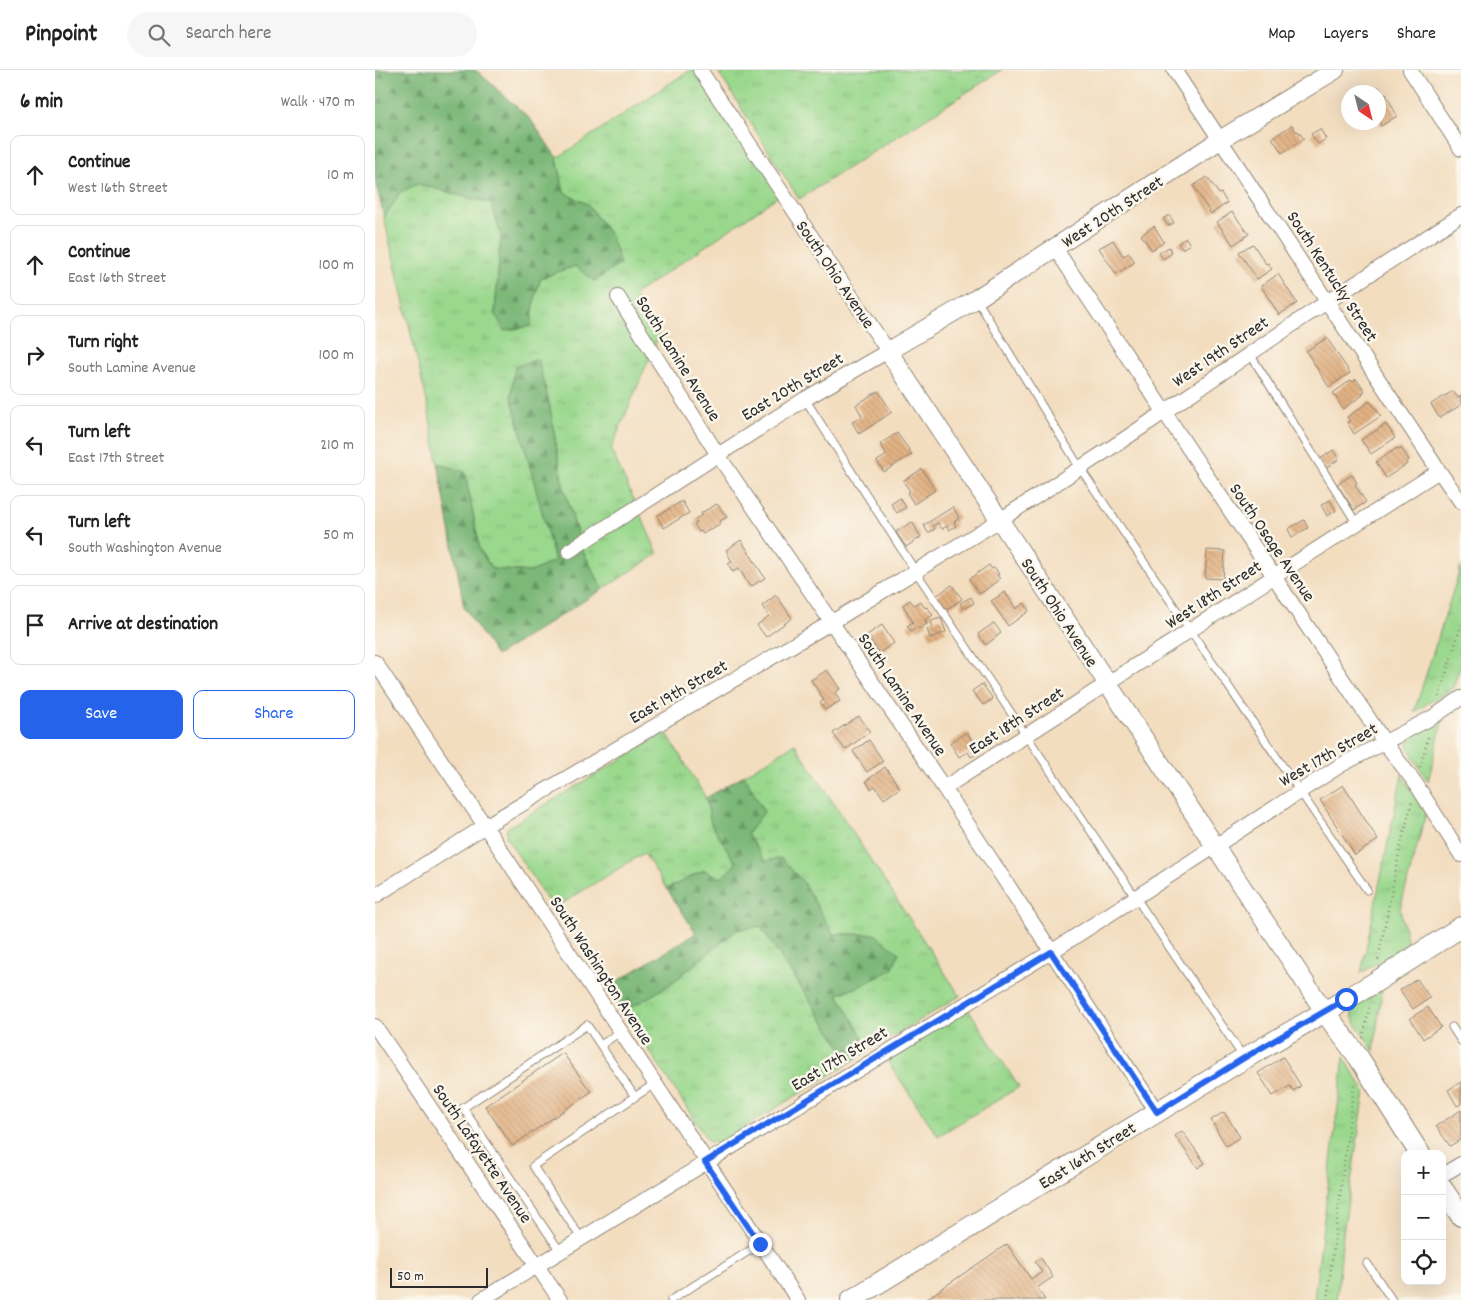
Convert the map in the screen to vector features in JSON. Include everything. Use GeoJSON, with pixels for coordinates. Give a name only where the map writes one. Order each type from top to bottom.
{"type":"FeatureCollection","features":[{"type":"Feature","properties":{"kind":"main road","name":"East 16th Street"},"geometry":{"type":"LineString","coordinates":[[851,1300],[1244,1058],[1374,983],[1461,926]]}},
{"type":"Feature","properties":{"kind":"main road","name":"South Ohio Avenue"},"geometry":{"type":"LineString","coordinates":[[1324,1011],[1359,1058],[1417,1150]]}},
{"type":"Feature","properties":{"kind":"main road"},"geometry":{"type":"LineString","coordinates":[[1446,1194],[1461,1216]]}},
{"type":"Feature","properties":{"kind":"street","name":"South Ohio Avenue"},"geometry":{"type":"LineString","coordinates":[[700,70],[1324,1011]]}},
{"type":"Feature","properties":{"kind":"street","name":"South Kentucky Street"},"geometry":{"type":"LineString","coordinates":[[1174,70],[1461,502]]}},
{"type":"Feature","properties":{"kind":"street","name":"West 20th Street"},"geometry":{"type":"LineString","coordinates":[[887,351],[977,299],[1220,140],[1335,70]]}},
{"type":"Feature","properties":{"kind":"street"},"geometry":{"type":"LineString","coordinates":[[1410,70],[1461,150]]}},
{"type":"Feature","properties":{"kind":"street","name":"West 19th Street"},"geometry":{"type":"LineString","coordinates":[[999,520],[1461,215]]}},
{"type":"Feature","properties":{"kind":"street","name":"South Osage Avenue"},"geometry":{"type":"LineString","coordinates":[[1055,248],[1385,743],[1416,784],[1461,855]]}},
{"type":"Feature","properties":{"kind":"street","name":"South Lamine Avenue"},"geometry":{"type":"LineString","coordinates":[[618,297],[718,455],[944,788],[1157,1112]]}},
{"type":"Feature","properties":{"kind":"street","name":"East 20th Street"},"geometry":{"type":"LineString","coordinates":[[569,551],[805,398],[887,351]]}},
{"type":"Feature","properties":{"kind":"street","name":"West 18th Street"},"geometry":{"type":"LineString","coordinates":[[1108,684],[1439,471]]}},
{"type":"Feature","properties":{"kind":"street","name":"East 19th Street"},"geometry":{"type":"LineString","coordinates":[[375,896],[485,826],[916,572],[999,520]]}},
{"type":"Feature","properties":{"kind":"street","name":"South Washington Avenue"},"geometry":{"type":"LineString","coordinates":[[375,662],[797,1300]]}},
{"type":"Feature","properties":{"kind":"street","name":"East 18th Street"},"geometry":{"type":"LineString","coordinates":[[944,788],[1108,684]]}},
{"type":"Feature","properties":{"kind":"street","name":"West 17th Street"},"geometry":{"type":"LineString","coordinates":[[1215,846],[1341,765],[1433,717],[1461,698]]}},
{"type":"Feature","properties":{"kind":"street","name":"East 17th Street"},"geometry":{"type":"LineString","coordinates":[[481,1300],[1051,952],[1215,846]]}},
{"type":"Feature","properties":{"kind":"street","name":"South Lafayette Avenue"},"geometry":{"type":"LineString","coordinates":[[375,1026],[560,1300]]}},
{"type":"Feature","properties":{"kind":"street"},"geometry":{"type":"LineString","coordinates":[[1446,1173],[1461,1164]]}},
{"type":"Feature","properties":{"kind":"lane"},"geometry":{"type":"LineString","coordinates":[[977,299],[1080,468],[1367,890]]}},
{"type":"Feature","properties":{"kind":"lane"},"geometry":{"type":"LineString","coordinates":[[1250,354],[1357,524]]}},
{"type":"Feature","properties":{"kind":"lane"},"geometry":{"type":"LineString","coordinates":[[805,398],[916,572],[1244,1058]]}},
{"type":"Feature","properties":{"kind":"lane"},"geometry":{"type":"LineString","coordinates":[[559,1251],[463,1108],[587,1025],[635,1097]]}},
{"type":"Feature","properties":{"kind":"lane"},"geometry":{"type":"LineString","coordinates":[[1452,1027],[1461,1041]]}},
{"type":"Feature","properties":{"kind":"lane"},"geometry":{"type":"LineString","coordinates":[[601,1045],[620,1032]]}},
{"type":"Feature","properties":{"kind":"lane"},"geometry":{"type":"LineString","coordinates":[[581,1238],[533,1166],[654,1084]]}},
{"type":"Feature","properties":{"kind":"lane"},"geometry":{"type":"LineString","coordinates":[[671,1300],[760,1244]]}},
{"type":"Feature","properties":{"kind":"lane"},"geometry":{"type":"LineString","coordinates":[[1367,1263],[1392,1300]]}},
{"type":"Feature","properties":{"kind":"path"},"geometry":{"type":"LineString","coordinates":[[1363,1040],[1371,997]]}},
{"type":"Feature","properties":{"kind":"path"},"geometry":{"type":"LineString","coordinates":[[1327,1300],[1354,1084]]}},
{"type":"Feature","properties":{"kind":"green space"},"geometry":{"type":"Polygon","coordinates":[[[375,70],[476,70],[531,120],[557,158],[564,192],[587,204],[611,236],[620,264],[595,281],[575,266],[541,278],[535,297],[531,326],[504,331],[495,313],[501,235],[491,203],[418,184],[400,192],[384,218],[375,179],[375,70]]]}},
{"type":"Feature","properties":{"kind":"green space"},"geometry":{"type":"Polygon","coordinates":[[[690,70],[700,70],[783,193],[634,295],[659,335],[611,449],[658,554],[603,589],[582,550],[562,481],[550,407],[538,360],[511,395],[555,561],[531,572],[492,569],[480,550],[465,472],[438,463],[427,402],[384,218],[400,192],[418,183],[491,203],[501,235],[495,313],[530,326],[535,297],[541,278],[575,266],[611,236],[587,204],[564,193],[557,158],[690,70]]]}},
{"type":"Feature","properties":{"kind":"green space"},"geometry":{"type":"Polygon","coordinates":[[[717,70],[1002,70],[799,199],[717,70]]]}},
{"type":"Feature","properties":{"kind":"green space"},"geometry":{"type":"Polygon","coordinates":[[[538,359],[550,407],[562,481],[582,550],[603,589],[496,656],[464,607],[438,463],[465,472],[480,550],[492,569],[531,572],[555,561],[511,395],[515,367],[538,359]]]}},
{"type":"Feature","properties":{"kind":"green space"},"geometry":{"type":"Polygon","coordinates":[[[1461,566],[1461,663],[1453,688],[1414,712],[1461,566]]]}},
{"type":"Feature","properties":{"kind":"green space"},"geometry":{"type":"Polygon","coordinates":[[[1444,714],[1428,782],[1410,751],[1408,743],[1415,734],[1444,714]]]}},
{"type":"Feature","properties":{"kind":"green space"},"geometry":{"type":"Polygon","coordinates":[[[666,732],[706,798],[711,824],[736,863],[721,878],[704,870],[667,889],[644,853],[553,909],[506,837],[507,828],[666,732]]]}},
{"type":"Feature","properties":{"kind":"green space"},"geometry":{"type":"Polygon","coordinates":[[[795,744],[960,996],[870,1050],[838,994],[858,987],[875,934],[833,934],[803,882],[765,862],[747,834],[764,812],[744,775],[795,744]]]}},
{"type":"Feature","properties":{"kind":"green space"},"geometry":{"type":"Polygon","coordinates":[[[744,775],[764,812],[747,834],[765,861],[781,858],[803,882],[833,934],[875,934],[899,953],[892,970],[858,987],[838,994],[870,1050],[851,1062],[760,926],[737,930],[669,985],[624,1012],[608,987],[696,933],[667,889],[704,870],[721,878],[736,863],[711,824],[706,798],[744,775]]]}},
{"type":"Feature","properties":{"kind":"green space"},"geometry":{"type":"Polygon","coordinates":[[[1402,775],[1426,813],[1400,909],[1408,943],[1361,973],[1402,775]]]}},
{"type":"Feature","properties":{"kind":"green space"},"geometry":{"type":"Polygon","coordinates":[[[760,926],[851,1062],[719,1143],[709,1142],[624,1012],[669,985],[737,930],[760,926]]]}},
{"type":"Feature","properties":{"kind":"green space"},"geometry":{"type":"Polygon","coordinates":[[[1382,990],[1374,1051],[1354,1021],[1351,1012],[1354,1006],[1382,990]]]}},
{"type":"Feature","properties":{"kind":"green space"},"geometry":{"type":"Polygon","coordinates":[[[967,1007],[1019,1087],[938,1136],[886,1059],[967,1007]]]}},
{"type":"Feature","properties":{"kind":"green space"},"geometry":{"type":"Polygon","coordinates":[[[1344,1057],[1365,1092],[1343,1233],[1337,1300],[1314,1300],[1344,1057]]]}},
{"type":"Feature","properties":{"kind":"building"},"geometry":{"type":"Polygon","coordinates":[[[1386,94],[1397,116],[1386,123],[1386,94]]]}},
{"type":"Feature","properties":{"kind":"building"},"geometry":{"type":"Polygon","coordinates":[[[1292,125],[1296,132],[1298,131],[1304,139],[1282,153],[1272,138],[1292,125]]]}},
{"type":"Feature","properties":{"kind":"building"},"geometry":{"type":"Polygon","coordinates":[[[1320,129],[1326,139],[1318,144],[1311,134],[1320,129]]]}},
{"type":"Feature","properties":{"kind":"building"},"geometry":{"type":"Polygon","coordinates":[[[1207,177],[1227,203],[1211,214],[1193,186],[1207,177]]]}},
{"type":"Feature","properties":{"kind":"building"},"geometry":{"type":"Polygon","coordinates":[[[1232,212],[1249,234],[1233,245],[1217,222],[1232,212]]]}},
{"type":"Feature","properties":{"kind":"building"},"geometry":{"type":"Polygon","coordinates":[[[1169,215],[1174,223],[1168,226],[1163,219],[1169,215]]]}},
{"type":"Feature","properties":{"kind":"building"},"geometry":{"type":"Polygon","coordinates":[[[1154,226],[1164,242],[1152,250],[1141,235],[1154,226]]]}},
{"type":"Feature","properties":{"kind":"building"},"geometry":{"type":"Polygon","coordinates":[[[1186,238],[1190,244],[1182,249],[1178,243],[1186,238]]]}},
{"type":"Feature","properties":{"kind":"building"},"geometry":{"type":"Polygon","coordinates":[[[1113,240],[1123,256],[1129,253],[1135,262],[1116,274],[1099,248],[1113,240]]]}},
{"type":"Feature","properties":{"kind":"building"},"geometry":{"type":"Polygon","coordinates":[[[1253,244],[1266,264],[1268,263],[1272,269],[1257,279],[1239,252],[1253,244]]]}},
{"type":"Feature","properties":{"kind":"building"},"geometry":{"type":"Polygon","coordinates":[[[1169,247],[1172,253],[1163,259],[1159,253],[1169,247]]]}},
{"type":"Feature","properties":{"kind":"building"},"geometry":{"type":"Polygon","coordinates":[[[1278,274],[1297,303],[1279,315],[1261,286],[1278,274]]]}},
{"type":"Feature","properties":{"kind":"building"},"geometry":{"type":"Polygon","coordinates":[[[1327,338],[1350,373],[1329,387],[1306,351],[1327,338]]]}},
{"type":"Feature","properties":{"kind":"building"},"geometry":{"type":"Polygon","coordinates":[[[1356,379],[1365,391],[1362,393],[1363,395],[1343,409],[1333,393],[1351,380],[1353,382],[1356,379]]]}},
{"type":"Feature","properties":{"kind":"building"},"geometry":{"type":"Polygon","coordinates":[[[878,391],[892,412],[859,434],[852,422],[862,416],[856,405],[878,391]]]}},
{"type":"Feature","properties":{"kind":"building"},"geometry":{"type":"Polygon","coordinates":[[[1453,391],[1458,398],[1461,396],[1461,405],[1439,418],[1431,404],[1453,391]]]}},
{"type":"Feature","properties":{"kind":"building"},"geometry":{"type":"Polygon","coordinates":[[[1370,401],[1381,416],[1354,434],[1347,422],[1350,421],[1347,417],[1370,401]]]}},
{"type":"Feature","properties":{"kind":"building"},"geometry":{"type":"Polygon","coordinates":[[[1386,424],[1395,438],[1371,454],[1361,440],[1386,424]]]}},
{"type":"Feature","properties":{"kind":"building"},"geometry":{"type":"Polygon","coordinates":[[[897,433],[912,454],[884,472],[877,461],[887,455],[880,444],[897,433]]]}},
{"type":"Feature","properties":{"kind":"building"},"geometry":{"type":"Polygon","coordinates":[[[1397,448],[1401,448],[1409,460],[1406,462],[1407,464],[1386,478],[1376,462],[1397,448]]]}},
{"type":"Feature","properties":{"kind":"building"},"geometry":{"type":"Polygon","coordinates":[[[1333,450],[1339,459],[1325,469],[1319,460],[1333,450]]]}},
{"type":"Feature","properties":{"kind":"building"},"geometry":{"type":"Polygon","coordinates":[[[922,469],[935,490],[914,504],[907,493],[910,491],[903,481],[922,469]]]}},
{"type":"Feature","properties":{"kind":"building"},"geometry":{"type":"Polygon","coordinates":[[[1352,475],[1357,483],[1355,485],[1366,502],[1354,510],[1337,484],[1352,475]]]}},
{"type":"Feature","properties":{"kind":"building"},"geometry":{"type":"Polygon","coordinates":[[[900,498],[906,507],[897,513],[891,504],[900,498]]]}},
{"type":"Feature","properties":{"kind":"building"},"geometry":{"type":"Polygon","coordinates":[[[1330,500],[1336,511],[1327,516],[1321,505],[1330,500]]]}},
{"type":"Feature","properties":{"kind":"building"},"geometry":{"type":"Polygon","coordinates":[[[682,501],[689,513],[664,528],[657,516],[682,501]]]}},
{"type":"Feature","properties":{"kind":"building"},"geometry":{"type":"Polygon","coordinates":[[[717,504],[727,517],[720,521],[721,524],[711,530],[703,534],[701,531],[699,532],[694,524],[697,522],[695,519],[702,515],[701,513],[717,504]]]}},
{"type":"Feature","properties":{"kind":"building"},"geometry":{"type":"Polygon","coordinates":[[[953,507],[959,518],[954,522],[956,526],[949,530],[947,526],[942,529],[938,523],[933,526],[935,529],[928,533],[924,525],[953,507]]]}},
{"type":"Feature","properties":{"kind":"building"},"geometry":{"type":"Polygon","coordinates":[[[1304,520],[1308,528],[1292,537],[1288,529],[1304,520]]]}},
{"type":"Feature","properties":{"kind":"building"},"geometry":{"type":"Polygon","coordinates":[[[912,522],[921,537],[906,547],[896,532],[912,522]]]}},
{"type":"Feature","properties":{"kind":"building"},"geometry":{"type":"Polygon","coordinates":[[[741,540],[765,578],[750,587],[739,568],[733,572],[728,564],[732,562],[726,550],[741,540]]]}},
{"type":"Feature","properties":{"kind":"building"},"geometry":{"type":"Polygon","coordinates":[[[1207,550],[1225,551],[1223,579],[1205,578],[1207,550]]]}},
{"type":"Feature","properties":{"kind":"building"},"geometry":{"type":"Polygon","coordinates":[[[989,565],[992,569],[995,568],[1000,579],[980,594],[969,579],[989,565]]]}},
{"type":"Feature","properties":{"kind":"building"},"geometry":{"type":"Polygon","coordinates":[[[952,585],[962,599],[946,610],[936,596],[952,585]]]}},
{"type":"Feature","properties":{"kind":"building"},"geometry":{"type":"Polygon","coordinates":[[[1005,592],[1016,609],[1024,603],[1029,611],[1008,626],[991,601],[1005,592]]]}},
{"type":"Feature","properties":{"kind":"building"},"geometry":{"type":"Polygon","coordinates":[[[776,595],[792,618],[766,637],[757,625],[769,616],[762,606],[776,595]]]}},
{"type":"Feature","properties":{"kind":"building"},"geometry":{"type":"Polygon","coordinates":[[[971,597],[974,603],[963,609],[960,603],[971,597]]]}},
{"type":"Feature","properties":{"kind":"building"},"geometry":{"type":"Polygon","coordinates":[[[910,600],[914,605],[920,601],[933,615],[925,620],[927,624],[911,631],[907,626],[913,622],[903,605],[910,600]]]}},
{"type":"Feature","properties":{"kind":"building"},"geometry":{"type":"Polygon","coordinates":[[[941,618],[946,632],[930,638],[927,629],[933,627],[931,621],[941,618]]]}},
{"type":"Feature","properties":{"kind":"building"},"geometry":{"type":"Polygon","coordinates":[[[994,623],[1001,633],[986,645],[978,634],[994,623]]]}},
{"type":"Feature","properties":{"kind":"building"},"geometry":{"type":"Polygon","coordinates":[[[882,625],[894,643],[879,653],[867,635],[882,625]]]}},
{"type":"Feature","properties":{"kind":"building"},"geometry":{"type":"Polygon","coordinates":[[[827,670],[840,689],[835,693],[840,701],[825,710],[820,702],[824,700],[811,680],[827,670]]]}},
{"type":"Feature","properties":{"kind":"building"},"geometry":{"type":"Polygon","coordinates":[[[982,684],[993,699],[983,705],[972,691],[982,684]]]}},
{"type":"Feature","properties":{"kind":"building"},"geometry":{"type":"Polygon","coordinates":[[[859,716],[870,732],[845,750],[833,733],[859,716]]]}},
{"type":"Feature","properties":{"kind":"building"},"geometry":{"type":"Polygon","coordinates":[[[967,732],[979,753],[971,757],[968,752],[959,757],[950,743],[967,732]]]}},
{"type":"Feature","properties":{"kind":"building"},"geometry":{"type":"Polygon","coordinates":[[[869,740],[883,761],[867,772],[853,751],[869,740]]]}},
{"type":"Feature","properties":{"kind":"building"},"geometry":{"type":"Polygon","coordinates":[[[885,767],[900,788],[884,799],[875,786],[871,789],[866,781],[885,767]]]}},
{"type":"Feature","properties":{"kind":"building"},"geometry":{"type":"Polygon","coordinates":[[[1343,785],[1378,840],[1355,855],[1320,800],[1343,785]]]}},
{"type":"Feature","properties":{"kind":"building"},"geometry":{"type":"Polygon","coordinates":[[[1417,979],[1430,998],[1413,1009],[1400,990],[1417,979]]]}},
{"type":"Feature","properties":{"kind":"building"},"geometry":{"type":"Polygon","coordinates":[[[1428,1007],[1441,1027],[1423,1039],[1410,1018],[1428,1007]]]}},
{"type":"Feature","properties":{"kind":"building"},"geometry":{"type":"Polygon","coordinates":[[[563,1053],[591,1092],[512,1146],[485,1106],[563,1053]]]}},
{"type":"Feature","properties":{"kind":"building"},"geometry":{"type":"Polygon","coordinates":[[[1283,1057],[1301,1086],[1293,1091],[1290,1086],[1273,1096],[1258,1073],[1283,1057]]]}},
{"type":"Feature","properties":{"kind":"building"},"geometry":{"type":"Polygon","coordinates":[[[1461,1082],[1461,1104],[1457,1106],[1448,1090],[1461,1082]]]}},
{"type":"Feature","properties":{"kind":"building"},"geometry":{"type":"Polygon","coordinates":[[[1461,1110],[1461,1139],[1450,1146],[1436,1126],[1461,1110]]]}},
{"type":"Feature","properties":{"kind":"building"},"geometry":{"type":"Polygon","coordinates":[[[1224,1112],[1240,1137],[1226,1146],[1211,1120],[1224,1112]]]}},
{"type":"Feature","properties":{"kind":"building"},"geometry":{"type":"Polygon","coordinates":[[[1182,1131],[1205,1163],[1198,1168],[1175,1136],[1182,1131]]]}},
{"type":"Feature","properties":{"kind":"building"},"geometry":{"type":"Polygon","coordinates":[[[1007,1244],[1031,1279],[1042,1272],[1035,1262],[1041,1258],[1053,1277],[1037,1288],[1045,1300],[925,1300],[1007,1244]]]}},
{"type":"Feature","properties":{"kind":"route"},"geometry":{"type":"LineString","coordinates":[[760,1244],[705,1162],[1051,952],[1157,1112],[1244,1058],[1346,999]]}}]}
